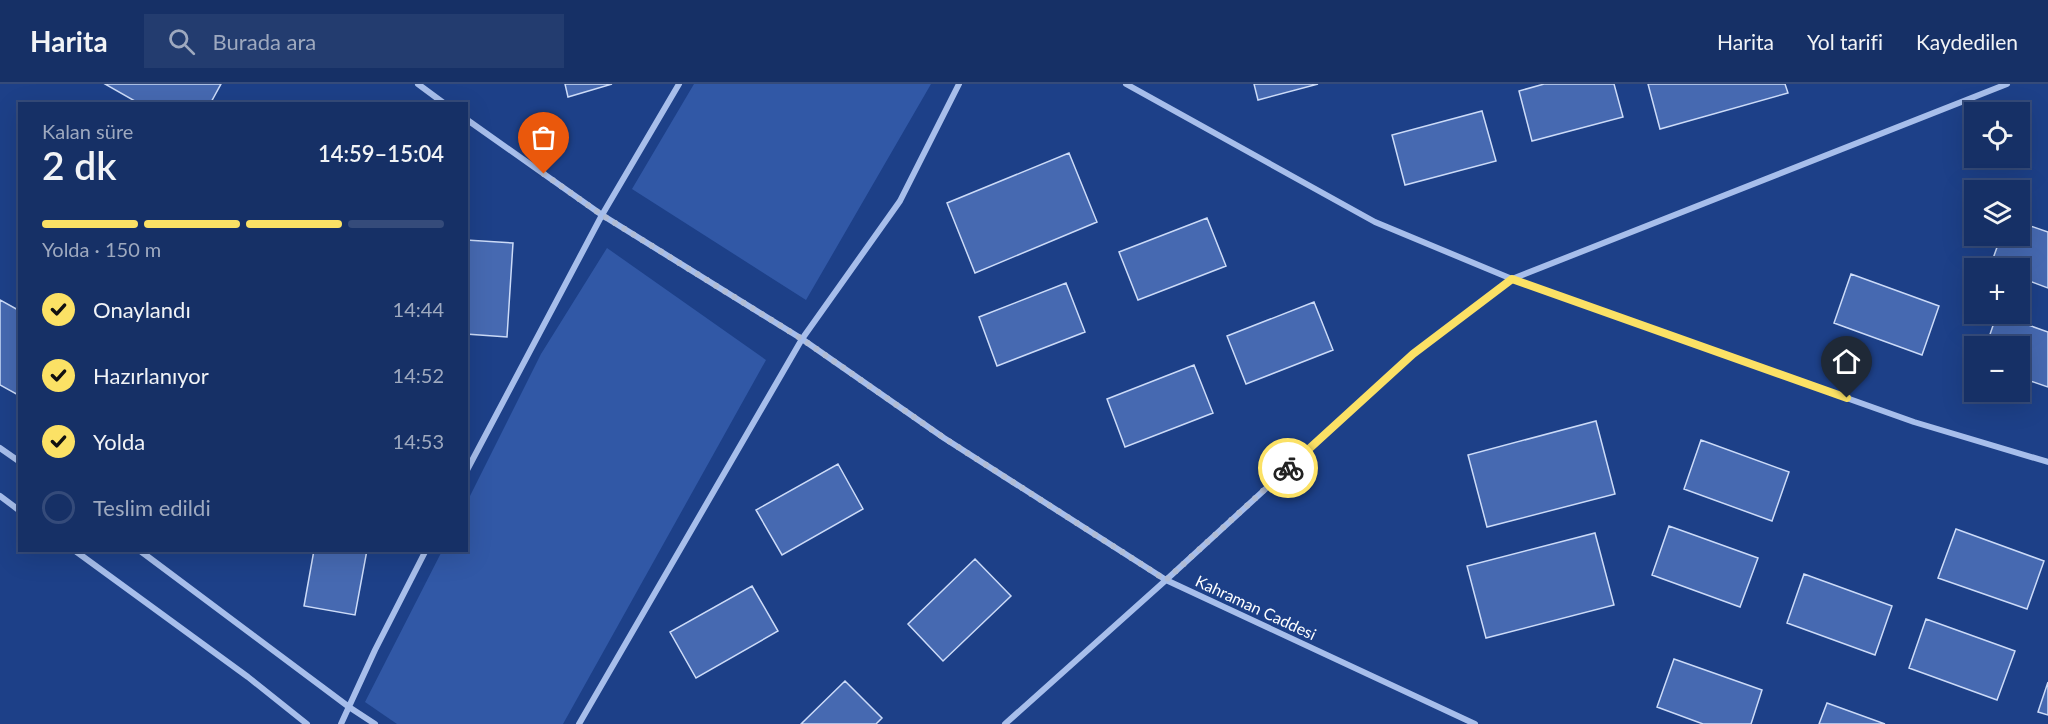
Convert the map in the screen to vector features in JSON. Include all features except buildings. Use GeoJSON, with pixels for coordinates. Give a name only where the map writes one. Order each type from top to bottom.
{"type":"FeatureCollection","features":[{"type":"Feature","properties":{"kind":"street"},"geometry":{"type":"LineString","coordinates":[[418,84],[442,102]]}},
{"type":"Feature","properties":{"kind":"street"},"geometry":{"type":"LineString","coordinates":[[468,468],[602,215],[679,84]]}},
{"type":"Feature","properties":{"kind":"street"},"geometry":{"type":"LineString","coordinates":[[579,724],[802,339],[900,201],[959,84]]}},
{"type":"Feature","properties":{"kind":"street"},"geometry":{"type":"LineString","coordinates":[[1126,84],[1374,222],[1512,279],[1914,422],[2048,462]]}},
{"type":"Feature","properties":{"kind":"street"},"geometry":{"type":"LineString","coordinates":[[1005,724],[1413,354],[1512,279],[2007,84]]}},
{"type":"Feature","properties":{"kind":"street","name":"Kahraman Caddesi"},"geometry":{"type":"LineString","coordinates":[[468,120],[602,215],[802,339],[944,438],[1166,580],[1475,724]]}},
{"type":"Feature","properties":{"kind":"street"},"geometry":{"type":"LineString","coordinates":[[0,448],[18,461]]}},
{"type":"Feature","properties":{"kind":"street"},"geometry":{"type":"LineString","coordinates":[[0,496],[18,510]]}},
{"type":"Feature","properties":{"kind":"street"},"geometry":{"type":"LineString","coordinates":[[77,552],[248,677],[307,724]]}},
{"type":"Feature","properties":{"kind":"street"},"geometry":{"type":"LineString","coordinates":[[142,552],[375,724]]}},
{"type":"Feature","properties":{"kind":"street"},"geometry":{"type":"LineString","coordinates":[[341,724],[375,650],[425,552]]}},
{"type":"Feature","properties":{"kind":"shaded area"},"geometry":{"type":"Polygon","coordinates":[[[694,84],[931,84],[806,300],[632,189],[694,84]]]}},
{"type":"Feature","properties":{"kind":"shaded area"},"geometry":{"type":"Polygon","coordinates":[[[607,248],[766,360],[563,724],[397,724],[365,702],[441,552],[468,552],[468,500],[541,354],[607,248]]]}},
{"type":"Feature","properties":{"kind":"way so far"},"geometry":{"type":"LineString","coordinates":[[544,174],[602,215],[802,339],[944,438],[1166,580],[1288,468]]}},
{"type":"Feature","properties":{"kind":"route"},"geometry":{"type":"LineString","coordinates":[[1288,468],[1413,354],[1512,279],[1847,398]]}}]}
